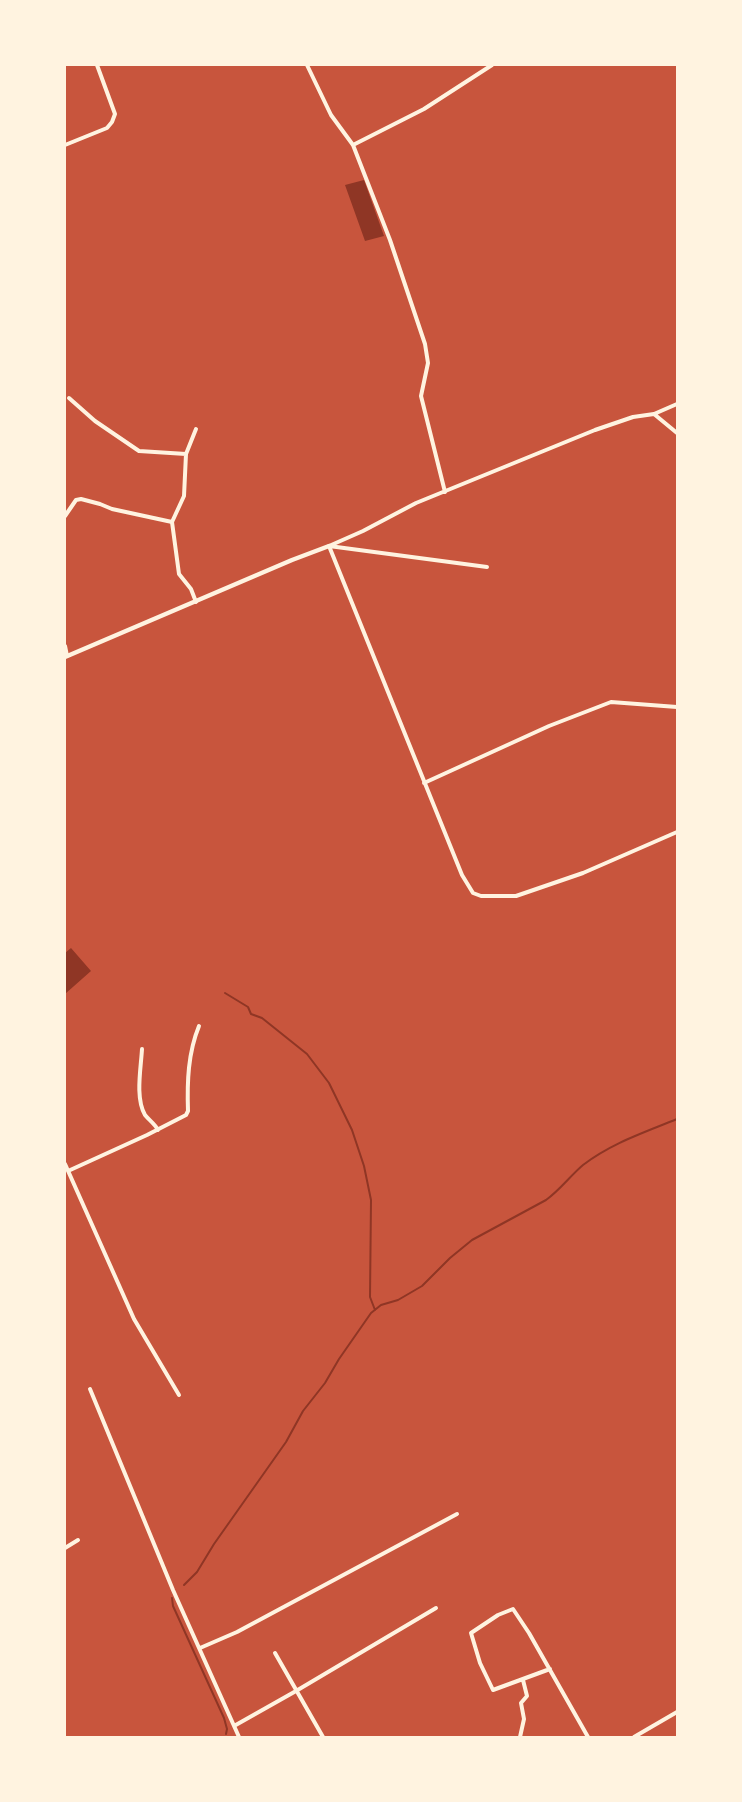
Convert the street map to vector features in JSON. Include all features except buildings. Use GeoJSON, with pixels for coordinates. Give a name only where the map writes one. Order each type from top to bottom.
{"type":"FeatureCollection","features":[{"type":"Feature","properties":{"kind":"street"},"geometry":{"type":"LineString","coordinates":[[65,145],[107,128],[112,122],[115,114],[97,65]]}},
{"type":"Feature","properties":{"kind":"street"},"geometry":{"type":"LineString","coordinates":[[307,65],[331,115],[353,145],[390,240],[425,344],[428,363],[421,396],[445,492]]}},
{"type":"Feature","properties":{"kind":"street"},"geometry":{"type":"LineString","coordinates":[[353,145],[424,109],[492,65]]}},
{"type":"Feature","properties":{"kind":"street"},"geometry":{"type":"LineString","coordinates":[[69,398],[95,421],[139,451],[186,454]]}},
{"type":"Feature","properties":{"kind":"street"},"geometry":{"type":"LineString","coordinates":[[65,646],[66,657],[329,546],[363,531],[416,503],[595,430],[633,417],[654,414],[677,404]]}},
{"type":"Feature","properties":{"kind":"street"},"geometry":{"type":"LineString","coordinates":[[654,414],[677,433]]}},
{"type":"Feature","properties":{"kind":"street"},"geometry":{"type":"LineString","coordinates":[[196,429],[186,454],[184,496],[172,522],[179,574],[191,589],[196,602]]}},
{"type":"Feature","properties":{"kind":"street"},"geometry":{"type":"LineString","coordinates":[[65,516],[76,500],[81,499],[112,509],[172,522]]}},
{"type":"Feature","properties":{"kind":"street"},"geometry":{"type":"LineString","coordinates":[[329,546],[487,567]]}},
{"type":"Feature","properties":{"kind":"street"},"geometry":{"type":"LineString","coordinates":[[329,546],[424,783],[468,887],[473,893],[481,896],[516,896],[532,892],[582,873],[677,832]]}},
{"type":"Feature","properties":{"kind":"street"},"geometry":{"type":"LineString","coordinates":[[424,783],[549,726],[601,705],[611,702],[677,706]]}},
{"type":"Feature","properties":{"kind":"street"},"geometry":{"type":"LineString","coordinates":[[68,1171],[184,1117],[188,1111],[189,1062],[193,1041],[199,1026]]}},
{"type":"Feature","properties":{"kind":"street"},"geometry":{"type":"LineString","coordinates":[[142,1049],[139,1086],[143,1108],[158,1130]]}},
{"type":"Feature","properties":{"kind":"street"},"geometry":{"type":"LineString","coordinates":[[65,1164],[134,1319],[178,1395]]}},
{"type":"Feature","properties":{"kind":"street"},"geometry":{"type":"LineString","coordinates":[[90,1389],[173,1590],[239,1737]]}},
{"type":"Feature","properties":{"kind":"street"},"geometry":{"type":"LineString","coordinates":[[200,1648],[236,1632],[457,1514]]}},
{"type":"Feature","properties":{"kind":"street"},"geometry":{"type":"LineString","coordinates":[[65,1548],[78,1540]]}},
{"type":"Feature","properties":{"kind":"street"},"geometry":{"type":"LineString","coordinates":[[234,1726],[436,1608]]}},
{"type":"Feature","properties":{"kind":"street"},"geometry":{"type":"LineString","coordinates":[[550,1669],[493,1690],[480,1663],[471,1633],[498,1615],[513,1609],[529,1633],[550,1669],[588,1737]]}},
{"type":"Feature","properties":{"kind":"street"},"geometry":{"type":"LineString","coordinates":[[274,1653],[323,1737]]}},
{"type":"Feature","properties":{"kind":"street"},"geometry":{"type":"LineString","coordinates":[[520,1737],[524,1719],[521,1703],[528,1696],[522,1680]]}},
{"type":"Feature","properties":{"kind":"street"},"geometry":{"type":"LineString","coordinates":[[634,1737],[677,1712]]}},
{"type":"Feature","properties":{"kind":"shaded area"},"geometry":{"type":"Polygon","coordinates":[[[364,180],[384,236],[365,241],[345,185],[364,180]]]}},
{"type":"Feature","properties":{"kind":"shaded area"},"geometry":{"type":"Polygon","coordinates":[[[71,948],[91,971],[65,994],[65,953],[71,948]]]}},
{"type":"Feature","properties":{"kind":"waterway"},"geometry":{"type":"LineString","coordinates":[[225,993],[248,1007],[251,1014],[262,1018],[307,1054],[329,1083],[352,1130],[364,1166],[371,1200],[370,1297],[375,1310]]}},
{"type":"Feature","properties":{"kind":"waterway"},"geometry":{"type":"LineString","coordinates":[[184,1585],[197,1572],[214,1544],[286,1442],[303,1411],[325,1383],[371,1313],[381,1305],[398,1300],[422,1286],[450,1258],[472,1240],[546,1200],[583,1165],[605,1150],[677,1119]]}},
{"type":"Feature","properties":{"kind":"waterway"},"geometry":{"type":"LineString","coordinates":[[172,1598],[173,1606],[224,1718],[227,1729],[226,1734]]}}]}
